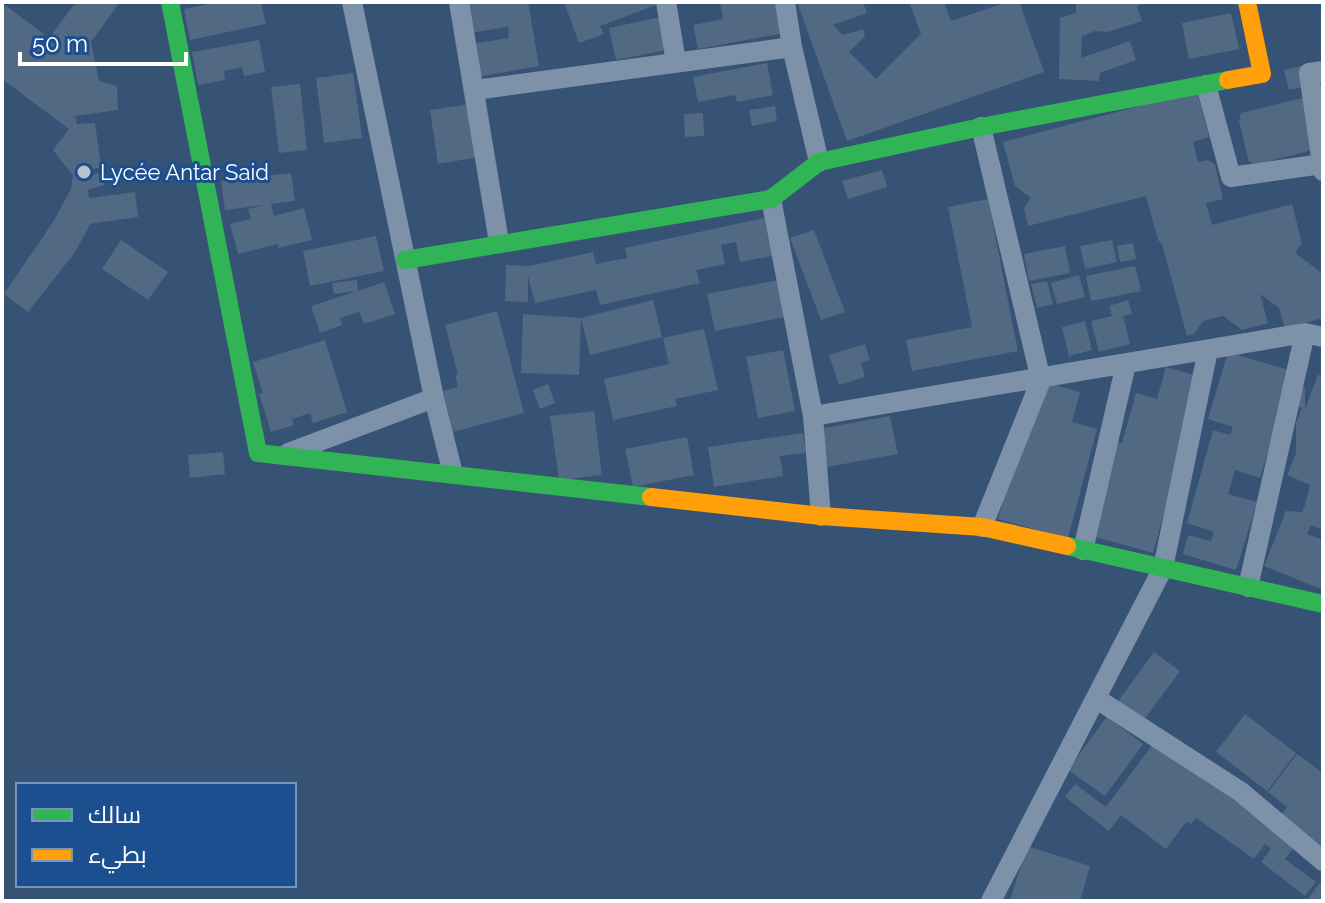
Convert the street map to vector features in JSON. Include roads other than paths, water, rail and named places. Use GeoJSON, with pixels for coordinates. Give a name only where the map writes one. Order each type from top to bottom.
{"type":"FeatureCollection","features":[{"type":"Feature","properties":{"kind":"street"},"geometry":{"type":"LineString","coordinates":[[170,2],[258,453],[821,516],[982,527],[1323,604]]}},
{"type":"Feature","properties":{"kind":"street"},"geometry":{"type":"LineString","coordinates":[[352,2],[434,398],[453,474]]}},
{"type":"Feature","properties":{"kind":"street"},"geometry":{"type":"LineString","coordinates":[[459,2],[499,242]]}},
{"type":"Feature","properties":{"kind":"street"},"geometry":{"type":"LineString","coordinates":[[666,2],[676,62]]}},
{"type":"Feature","properties":{"kind":"street"},"geometry":{"type":"LineString","coordinates":[[785,2],[792,47],[819,162]]}},
{"type":"Feature","properties":{"kind":"street"},"geometry":{"type":"LineString","coordinates":[[405,260],[771,199],[819,162],[981,127],[1262,74],[1247,2]]}},
{"type":"Feature","properties":{"kind":"street"},"geometry":{"type":"LineString","coordinates":[[475,90],[792,47]]}},
{"type":"Feature","properties":{"kind":"street"},"geometry":{"type":"LineString","coordinates":[[1206,85],[1231,177],[1322,167],[1309,73],[1323,71]]}},
{"type":"Feature","properties":{"kind":"street"},"geometry":{"type":"LineString","coordinates":[[981,127],[1041,380],[982,527]]}},
{"type":"Feature","properties":{"kind":"street"},"geometry":{"type":"LineString","coordinates":[[771,199],[813,416],[821,516]]}},
{"type":"Feature","properties":{"kind":"street"},"geometry":{"type":"LineString","coordinates":[[813,416],[1314,335],[1248,587]]}},
{"type":"Feature","properties":{"kind":"street"},"geometry":{"type":"LineString","coordinates":[[991,901],[1163,568],[1208,350]]}},
{"type":"Feature","properties":{"kind":"street"},"geometry":{"type":"LineString","coordinates":[[1083,550],[1126,364]]}},
{"type":"Feature","properties":{"kind":"street"},"geometry":{"type":"LineString","coordinates":[[281,456],[434,398]]}},
{"type":"Feature","properties":{"kind":"street"},"geometry":{"type":"LineString","coordinates":[[1097,699],[1241,792],[1323,861]]}},
{"type":"Feature","properties":{"kind":"place","name":"Lycée Antar Said"},"geometry":{"type":"Point","coordinates":[84,172]}}]}
